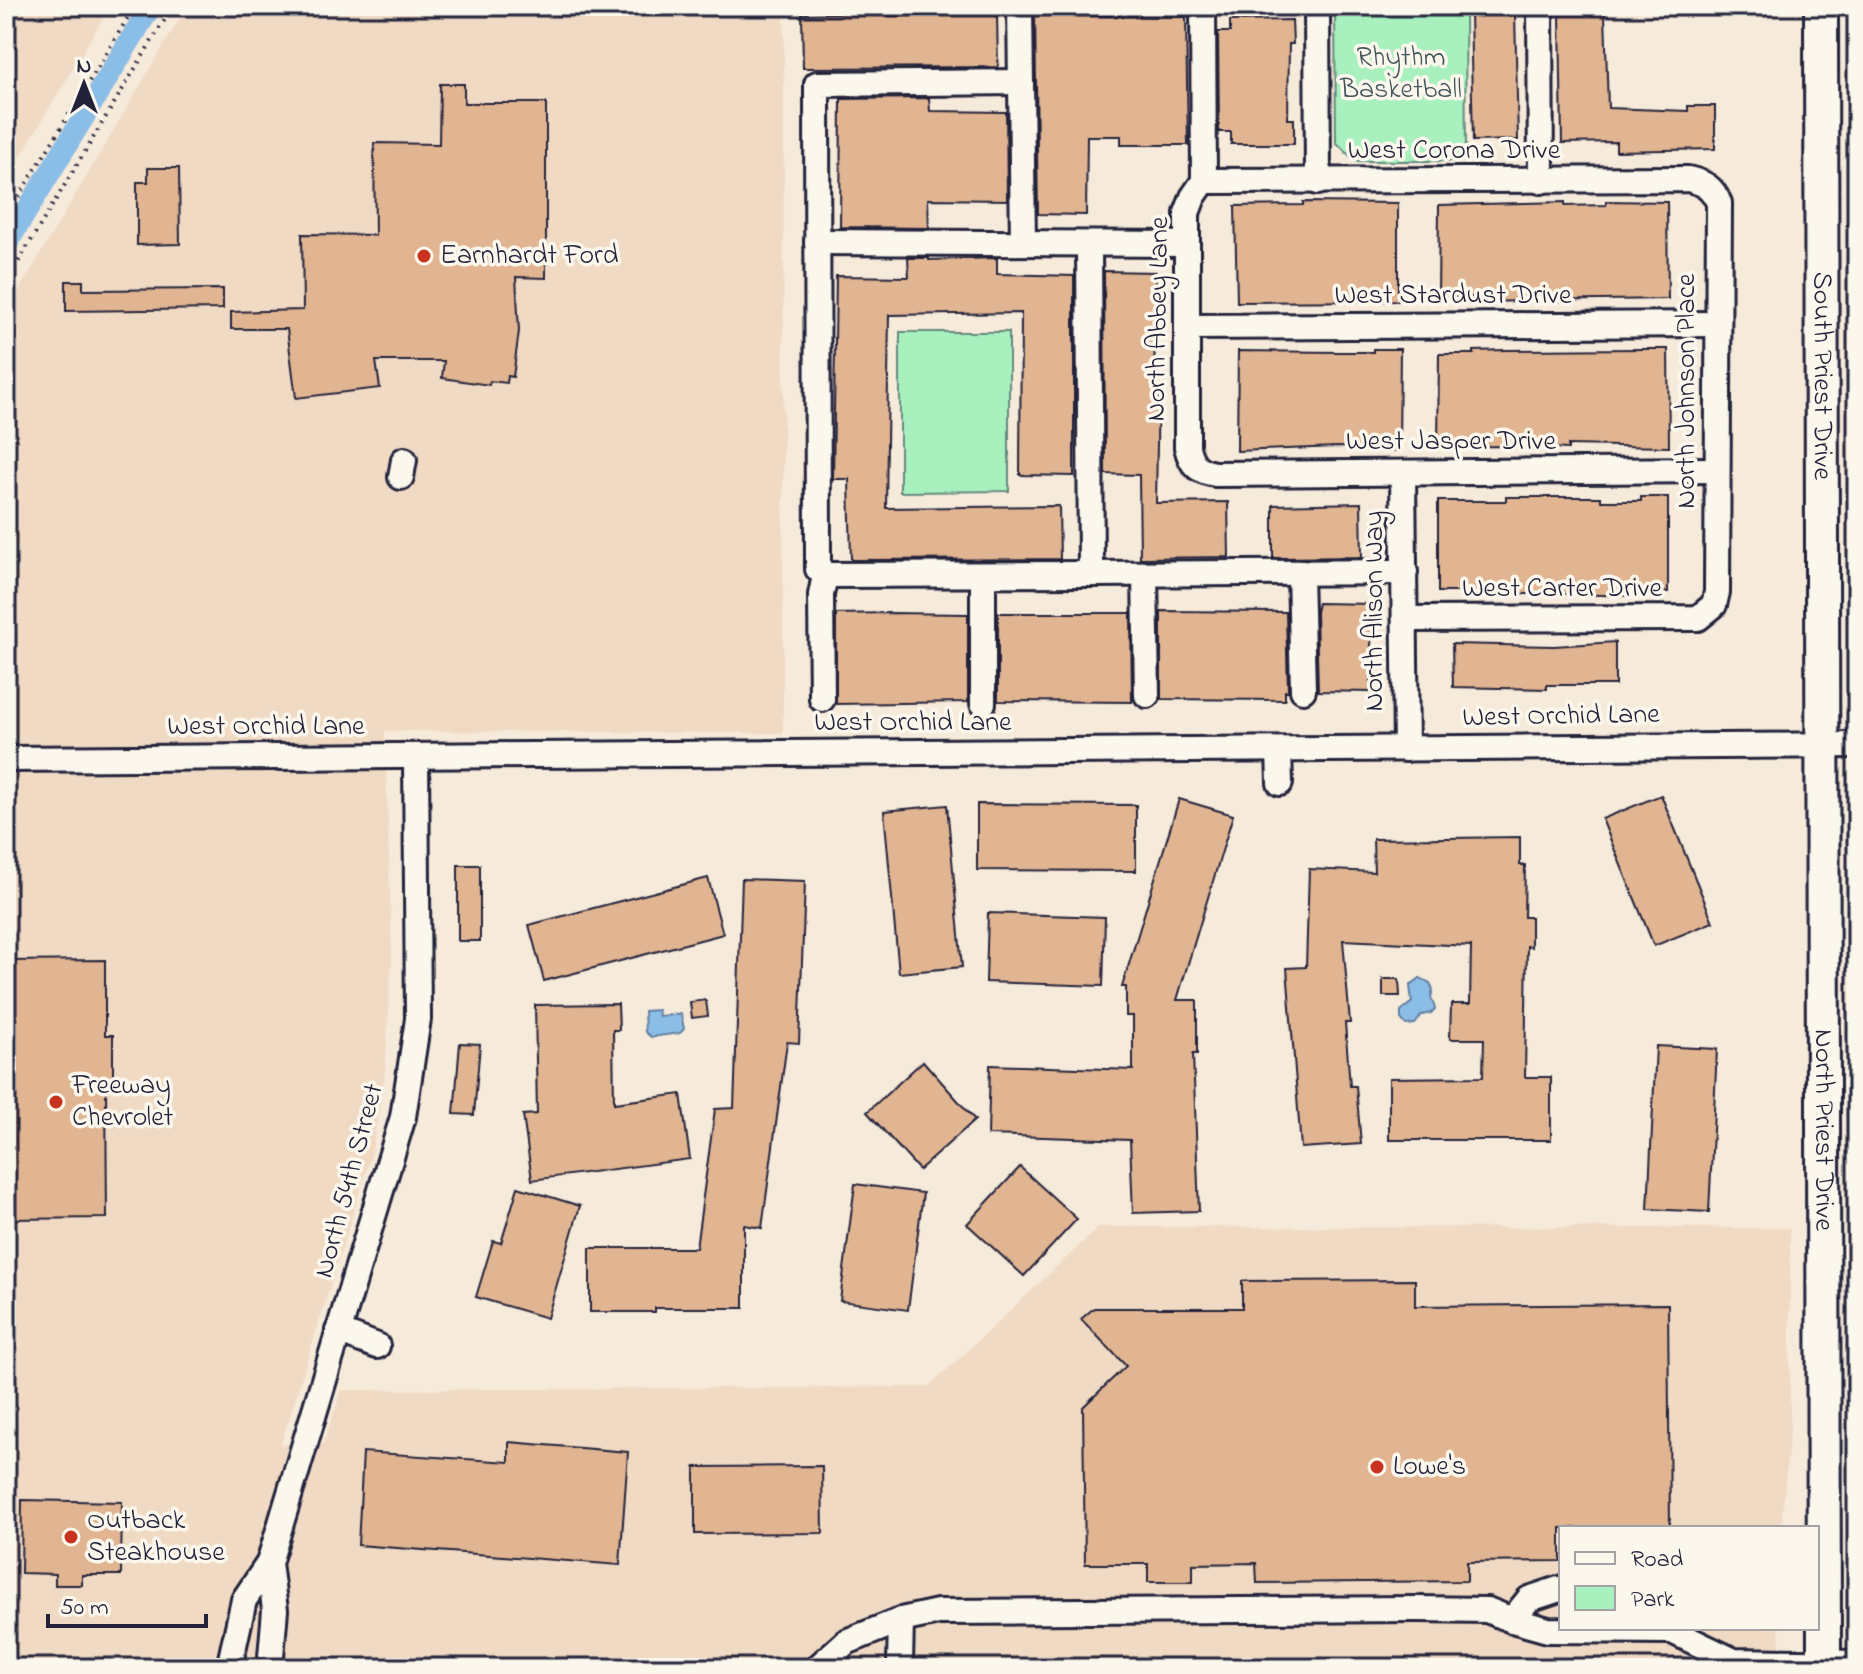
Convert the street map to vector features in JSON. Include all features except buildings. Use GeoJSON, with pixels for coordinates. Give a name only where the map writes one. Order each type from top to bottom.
{"type":"FeatureCollection","features":[{"type":"Feature","properties":{"kind":"main road","name":"South Priest Drive"},"geometry":{"type":"LineString","coordinates":[[1821,6],[1821,745]]}},
{"type":"Feature","properties":{"kind":"main road","name":"North Priest Drive"},"geometry":{"type":"LineString","coordinates":[[1821,745],[1825,1666]]}},
{"type":"Feature","properties":{"kind":"street"},"geometry":{"type":"LineString","coordinates":[[1020,6],[1023,243]]}},
{"type":"Feature","properties":{"kind":"street"},"geometry":{"type":"LineString","coordinates":[[1203,6],[1204,181]]}},
{"type":"Feature","properties":{"kind":"street"},"geometry":{"type":"LineString","coordinates":[[1317,6],[1318,182]]}},
{"type":"Feature","properties":{"kind":"street"},"geometry":{"type":"LineString","coordinates":[[1540,6],[1541,181]]}},
{"type":"Feature","properties":{"kind":"street"},"geometry":{"type":"LineString","coordinates":[[1021,82],[817,84],[818,569],[825,575],[983,576],[1405,572]]}},
{"type":"Feature","properties":{"kind":"street","name":"West Corona Drive"},"geometry":{"type":"LineString","coordinates":[[1204,181],[1688,179],[1704,182]]}},
{"type":"Feature","properties":{"kind":"street","name":"North Abbey Lane"},"geometry":{"type":"LineString","coordinates":[[1190,462],[1187,447],[1187,213],[1204,181]]}},
{"type":"Feature","properties":{"kind":"street","name":"North Johnson Place"},"geometry":{"type":"LineString","coordinates":[[1704,182],[1719,203],[1717,592],[1714,605]]}},
{"type":"Feature","properties":{"kind":"street"},"geometry":{"type":"LineString","coordinates":[[817,242],[1187,244]]}},
{"type":"Feature","properties":{"kind":"street"},"geometry":{"type":"LineString","coordinates":[[1089,244],[1091,574]]}},
{"type":"Feature","properties":{"kind":"street","name":"West Stardust Drive"},"geometry":{"type":"LineString","coordinates":[[1188,327],[1718,324]]}},
{"type":"Feature","properties":{"kind":"street","name":"West Jasper Drive"},"geometry":{"type":"LineString","coordinates":[[1190,462],[1203,472],[1215,474],[1716,470]]}},
{"type":"Feature","properties":{"kind":"street","name":"North Alison Way"},"geometry":{"type":"LineString","coordinates":[[1403,473],[1406,749]]}},
{"type":"Feature","properties":{"kind":"street"},"geometry":{"type":"LineString","coordinates":[[1300,573],[1303,690]]}},
{"type":"Feature","properties":{"kind":"street"},"geometry":{"type":"LineString","coordinates":[[1145,574],[1147,695]]}},
{"type":"Feature","properties":{"kind":"street"},"geometry":{"type":"LineString","coordinates":[[822,699],[821,595],[825,575]]}},
{"type":"Feature","properties":{"kind":"street"},"geometry":{"type":"LineString","coordinates":[[983,576],[983,703]]}},
{"type":"Feature","properties":{"kind":"street","name":"West Carter Drive"},"geometry":{"type":"LineString","coordinates":[[1405,619],[1698,618],[1714,605]]}},
{"type":"Feature","properties":{"kind":"street","name":"West Orchid Lane"},"geometry":{"type":"LineString","coordinates":[[6,759],[1857,745]]}},
{"type":"Feature","properties":{"kind":"street"},"geometry":{"type":"LineString","coordinates":[[1279,750],[1280,783]]}},
{"type":"Feature","properties":{"kind":"street","name":"North 54th Street"},"geometry":{"type":"LineString","coordinates":[[229,1668],[244,1600],[269,1563],[403,1117],[418,1019],[416,756]]}},
{"type":"Feature","properties":{"kind":"street"},"geometry":{"type":"LineString","coordinates":[[338,1331],[377,1346]]}},
{"type":"Feature","properties":{"kind":"street","name":"North 54th Street"},"geometry":{"type":"LineString","coordinates":[[269,1563],[275,1610],[270,1668]]}},
{"type":"Feature","properties":{"kind":"street"},"geometry":{"type":"LineString","coordinates":[[1512,1620],[1529,1599],[1559,1589]]}},
{"type":"Feature","properties":{"kind":"street"},"geometry":{"type":"LineString","coordinates":[[817,1668],[846,1642],[901,1620],[938,1612],[1431,1609],[1487,1610],[1548,1630],[1672,1631],[1734,1661],[1825,1666],[1857,1663]]}},
{"type":"Feature","properties":{"kind":"street"},"geometry":{"type":"LineString","coordinates":[[893,1667],[901,1620]]}},
{"type":"Feature","properties":{"kind":"path"},"geometry":{"type":"LineString","coordinates":[[6,218],[135,6]]}},
{"type":"Feature","properties":{"kind":"path"},"geometry":{"type":"LineString","coordinates":[[6,282],[173,6]]}},
{"type":"Feature","properties":{"kind":"shaded area"},"geometry":{"type":"Polygon","coordinates":[[[6,6],[110,6],[6,181],[6,6]]]}},
{"type":"Feature","properties":{"kind":"shaded area"},"geometry":{"type":"Polygon","coordinates":[[[187,6],[784,6],[783,733],[385,731],[392,957],[385,1073],[372,1152],[281,1444],[323,1444],[342,1390],[929,1387],[1099,1227],[1790,1228],[1790,1427],[1781,1526],[1559,1526],[1559,1630],[1779,1630],[1781,1668],[6,1668],[6,312],[187,6]]]}},
{"type":"Feature","properties":{"kind":"green space","name":"Rhythm Basketball"},"geometry":{"type":"Polygon","coordinates":[[[1335,6],[1465,6],[1466,161],[1355,161],[1336,142],[1335,6]]]}},
{"type":"Feature","properties":{"kind":"green space"},"geometry":{"type":"Polygon","coordinates":[[[900,332],[1009,332],[1009,491],[900,492],[900,332]]]}},
{"type":"Feature","properties":{"kind":"water"},"geometry":{"type":"Polygon","coordinates":[[[1420,978],[1430,983],[1435,1009],[1422,1015],[1415,1024],[1406,1025],[1401,1019],[1401,1011],[1412,1002],[1410,986],[1420,978]]]}},
{"type":"Feature","properties":{"kind":"water"},"geometry":{"type":"Polygon","coordinates":[[[658,1010],[659,1016],[681,1014],[684,1029],[680,1033],[651,1037],[645,1032],[644,1011],[658,1010]]]}},
{"type":"Feature","properties":{"kind":"waterway"},"geometry":{"type":"LineString","coordinates":[[6,245],[151,6]]}},
{"type":"Feature","properties":{"kind":"place","name":"Earnhardt Ford"},"geometry":{"type":"Point","coordinates":[424,256]}},
{"type":"Feature","properties":{"kind":"place","name":"Freeway Chevrolet"},"geometry":{"type":"Point","coordinates":[56,1102]}},
{"type":"Feature","properties":{"kind":"place","name":"Lowe's"},"geometry":{"type":"Point","coordinates":[1377,1467]}},
{"type":"Feature","properties":{"kind":"place","name":"Outback Steakhouse"},"geometry":{"type":"Point","coordinates":[71,1537]}}]}
